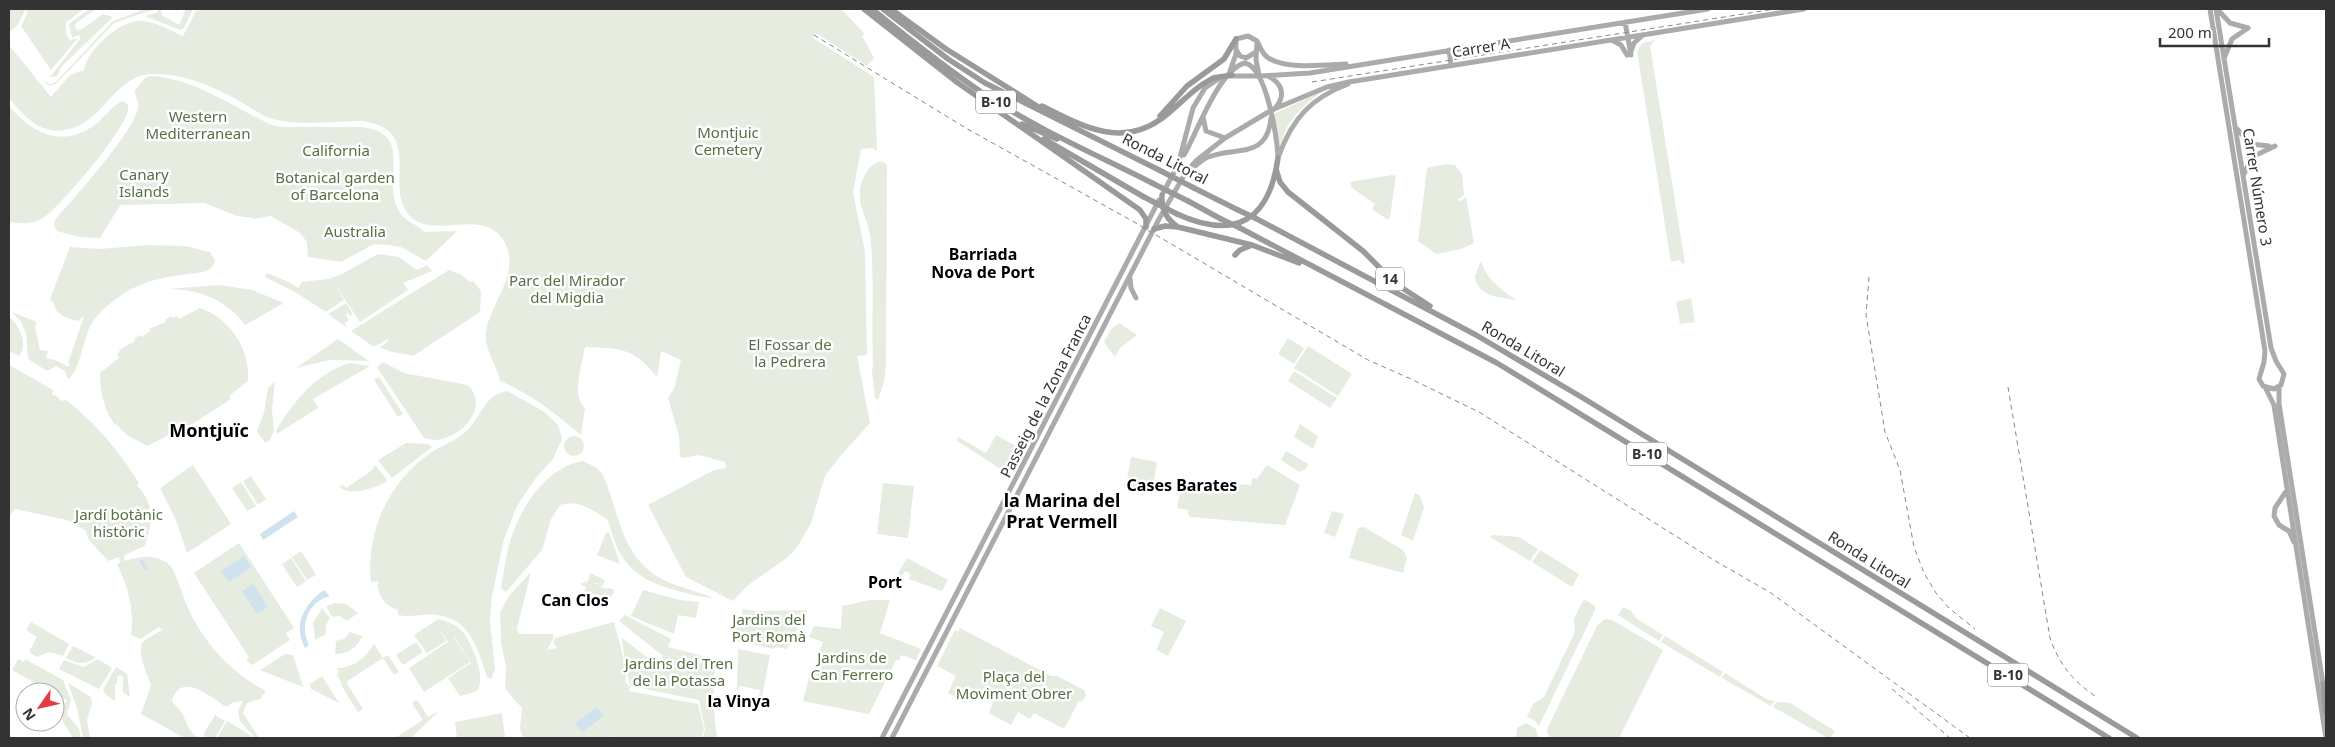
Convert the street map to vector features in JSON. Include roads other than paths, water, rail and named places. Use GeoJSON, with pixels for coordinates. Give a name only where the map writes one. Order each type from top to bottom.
{"type":"FeatureCollection","features":[{"type":"Feature","properties":{"kind":"highway"},"geometry":{"type":"LineString","coordinates":[[860,9],[887,24]]}},
{"type":"Feature","properties":{"kind":"highway"},"geometry":{"type":"LineString","coordinates":[[864,9],[887,24],[958,83],[1011,118],[1080,170],[1140,210],[1146,219],[1146,227]]}},
{"type":"Feature","properties":{"kind":"highway"},"geometry":{"type":"LineString","coordinates":[[872,9],[887,24]]}},
{"type":"Feature","properties":{"kind":"highway","name":"Ronda Litoral"},"geometry":{"type":"LineString","coordinates":[[887,10],[948,59],[985,83],[1255,218],[1476,335],[1583,398],[2137,738]]}},
{"type":"Feature","properties":{"kind":"highway"},"geometry":{"type":"LineString","coordinates":[[906,24],[1075,128]]}},
{"type":"Feature","properties":{"kind":"highway","name":"Ronda Litoral"},"geometry":{"type":"LineString","coordinates":[[906,39],[988,96],[1094,154],[1349,285],[1521,378],[2109,738]]}},
{"type":"Feature","properties":{"kind":"highway"},"geometry":{"type":"LineString","coordinates":[[1149,126],[1187,86],[1227,56],[1236,39]]}},
{"type":"Feature","properties":{"kind":"highway"},"geometry":{"type":"LineString","coordinates":[[1014,92],[1079,123],[1105,132],[1125,134],[1149,126],[1213,78],[1232,75]]}},
{"type":"Feature","properties":{"kind":"highway"},"geometry":{"type":"LineString","coordinates":[[1011,118],[1094,154]]}},
{"type":"Feature","properties":{"kind":"highway"},"geometry":{"type":"LineString","coordinates":[[1021,125],[1144,197],[1176,214],[1207,226],[1220,227],[1238,223],[1259,207],[1269,190],[1278,158]]}},
{"type":"Feature","properties":{"kind":"highway","name":"14"},"geometry":{"type":"LineString","coordinates":[[1276,170],[1285,188],[1363,250],[1396,284],[1476,335]]}},
{"type":"Feature","properties":{"kind":"highway"},"geometry":{"type":"LineString","coordinates":[[1162,195],[1164,211],[1168,219],[1178,227]]}},
{"type":"Feature","properties":{"kind":"highway"},"geometry":{"type":"LineString","coordinates":[[1154,229],[1165,226],[1178,227],[1252,245],[1286,257],[1349,285]]}},
{"type":"Feature","properties":{"kind":"highway"},"geometry":{"type":"LineString","coordinates":[[1236,254],[1240,250],[1252,245]]}},
{"type":"Feature","properties":{"kind":"highway"},"geometry":{"type":"LineString","coordinates":[[2324,684],[2326,713]]}},
{"type":"Feature","properties":{"kind":"main road","name":"Carrer A"},"geometry":{"type":"LineString","coordinates":[[1232,75],[1268,76],[1310,73],[1708,9]]}},
{"type":"Feature","properties":{"kind":"main road","name":"Carrer A"},"geometry":{"type":"LineString","coordinates":[[1186,172],[1202,155],[1225,138],[1272,109],[1327,87],[1362,79],[1804,9]]}},
{"type":"Feature","properties":{"kind":"main road"},"geometry":{"type":"LineString","coordinates":[[2217,9],[2230,24],[2248,28],[2235,36],[2230,42],[2224,61]]}},
{"type":"Feature","properties":{"kind":"main road","name":"Carrer Número 3"},"geometry":{"type":"LineString","coordinates":[[2217,9],[2271,348],[2279,367]]}},
{"type":"Feature","properties":{"kind":"main road","name":"Carrer Número 3"},"geometry":{"type":"LineString","coordinates":[[2210,10],[2265,351],[2263,367]]}},
{"type":"Feature","properties":{"kind":"main road"},"geometry":{"type":"LineString","coordinates":[[1625,22],[1630,54]]}},
{"type":"Feature","properties":{"kind":"main road"},"geometry":{"type":"LineString","coordinates":[[1630,54],[1634,43],[1644,34]]}},
{"type":"Feature","properties":{"kind":"main road"},"geometry":{"type":"LineString","coordinates":[[1178,165],[1203,114],[1234,62],[1236,39],[1248,36],[1257,41],[1267,57],[1284,64],[1303,66],[1381,61]]}},
{"type":"Feature","properties":{"kind":"main road"},"geometry":{"type":"LineString","coordinates":[[1609,40],[1621,45],[1630,54]]}},
{"type":"Feature","properties":{"kind":"main road"},"geometry":{"type":"LineString","coordinates":[[1257,41],[1256,52],[1261,83]]}},
{"type":"Feature","properties":{"kind":"main road"},"geometry":{"type":"LineString","coordinates":[[1236,48],[1238,54],[1244,58],[1250,57],[1256,52]]}},
{"type":"Feature","properties":{"kind":"main road"},"geometry":{"type":"LineString","coordinates":[[1449,50],[1451,65]]}},
{"type":"Feature","properties":{"kind":"main road"},"geometry":{"type":"LineString","coordinates":[[1225,80],[1239,65],[1245,63],[1254,68],[1272,109],[1278,158]]}},
{"type":"Feature","properties":{"kind":"main road"},"geometry":{"type":"LineString","coordinates":[[1186,172],[1208,157],[1242,152],[1258,145],[1268,131],[1272,109],[1281,100],[1282,90],[1279,83],[1268,76]]}},
{"type":"Feature","properties":{"kind":"main road"},"geometry":{"type":"LineString","coordinates":[[1278,158],[1292,125],[1314,101],[1330,91],[1362,79]]}},
{"type":"Feature","properties":{"kind":"main road","name":"Passeig de la Zona Franca"},"geometry":{"type":"LineString","coordinates":[[882,738],[1178,165],[1193,108],[1204,86]]}},
{"type":"Feature","properties":{"kind":"main road"},"geometry":{"type":"LineString","coordinates":[[1203,114],[1203,124],[1206,130],[1225,138]]}},
{"type":"Feature","properties":{"kind":"main road"},"geometry":{"type":"LineString","coordinates":[[2235,126],[2251,144],[2275,146],[2258,152],[2252,157],[2245,169],[2244,178]]}},
{"type":"Feature","properties":{"kind":"main road","name":"Passeig de la Zona Franca"},"geometry":{"type":"LineString","coordinates":[[892,738],[1154,229],[1186,172]]}},
{"type":"Feature","properties":{"kind":"main road"},"geometry":{"type":"LineString","coordinates":[[1130,278],[1131,288],[1136,298]]}},
{"type":"Feature","properties":{"kind":"main road"},"geometry":{"type":"LineString","coordinates":[[2324,684],[2279,404],[2279,387],[2284,378],[2279,367],[2271,364],[2263,367],[2258,379],[2266,388],[2273,402],[2326,738]]}},
{"type":"Feature","properties":{"kind":"main road"},"geometry":{"type":"LineString","coordinates":[[2266,388],[2274,389],[2279,387]]}},
{"type":"Feature","properties":{"kind":"main road"},"geometry":{"type":"LineString","coordinates":[[1014,483],[1021,486]]}},
{"type":"Feature","properties":{"kind":"main road"},"geometry":{"type":"LineString","coordinates":[[2287,487],[2285,494],[2275,508],[2274,516],[2290,532],[2297,550]]}},
{"type":"Feature","properties":{"kind":"main road"},"geometry":{"type":"LineString","coordinates":[[947,614],[954,617]]}},
{"type":"Feature","properties":{"kind":"water"},"geometry":{"type":"Polygon","coordinates":[[[294,511],[298,517],[263,540],[260,534],[294,511]]]}},
{"type":"Feature","properties":{"kind":"water"},"geometry":{"type":"Polygon","coordinates":[[[244,556],[251,567],[229,582],[221,571],[244,556]]]}},
{"type":"Feature","properties":{"kind":"water"},"geometry":{"type":"Polygon","coordinates":[[[253,584],[268,607],[257,614],[242,591],[253,584]]]}},
{"type":"Feature","properties":{"kind":"water"},"geometry":{"type":"Polygon","coordinates":[[[324,590],[330,596],[316,603],[305,622],[306,637],[309,645],[305,648],[300,631],[302,615],[311,601],[324,590]]]}},
{"type":"Feature","properties":{"kind":"water"},"geometry":{"type":"Polygon","coordinates":[[[597,707],[604,716],[582,732],[575,723],[597,707]]]}},
{"type":"Feature","properties":{"kind":"waterway"},"geometry":{"type":"LineString","coordinates":[[142,562],[146,568]]}},
{"type":"Feature","properties":{"kind":"railway"},"geometry":{"type":"LineString","coordinates":[[1312,82],[1775,9]]}},
{"type":"Feature","properties":{"kind":"railway"},"geometry":{"type":"LineString","coordinates":[[814,35],[964,127],[1134,222],[1368,360],[1479,412],[1712,559],[1771,593],[1970,738]]}},
{"type":"Feature","properties":{"kind":"railway"},"geometry":{"type":"LineString","coordinates":[[1869,277],[1866,315],[1885,432],[1900,470],[1914,547],[1924,573],[1936,593],[1949,608],[1975,629]]}},
{"type":"Feature","properties":{"kind":"railway"},"geometry":{"type":"LineString","coordinates":[[2008,387],[2050,638],[2062,664],[2073,678],[2095,696]]}},
{"type":"Feature","properties":{"kind":"railway"},"geometry":{"type":"LineString","coordinates":[[1892,689],[1950,738]]}},
{"type":"Feature","properties":{"kind":"district","name":"Barriada Nova de Port"},"geometry":{"type":"Point","coordinates":[983,263]}},
{"type":"Feature","properties":{"kind":"district","name":"Montjuïc"},"geometry":{"type":"Point","coordinates":[209,431]}},
{"type":"Feature","properties":{"kind":"district","name":"Cases Barates"},"geometry":{"type":"Point","coordinates":[1182,485]}},
{"type":"Feature","properties":{"kind":"district","name":"la Marina del Prat Vermell"},"geometry":{"type":"Point","coordinates":[1062,511]}},
{"type":"Feature","properties":{"kind":"district","name":"Port"},"geometry":{"type":"Point","coordinates":[885,582]}},
{"type":"Feature","properties":{"kind":"district","name":"Can Clos"},"geometry":{"type":"Point","coordinates":[575,600]}},
{"type":"Feature","properties":{"kind":"district","name":"la Vinya"},"geometry":{"type":"Point","coordinates":[739,701]}},
{"type":"Feature","properties":{"kind":"park label","name":"Western Mediterranean"},"geometry":{"type":"Point","coordinates":[198,126]}},
{"type":"Feature","properties":{"kind":"park label","name":"Montjuic Cemetery"},"geometry":{"type":"Point","coordinates":[728,142]}},
{"type":"Feature","properties":{"kind":"park label","name":"California"},"geometry":{"type":"Point","coordinates":[336,151]}},
{"type":"Feature","properties":{"kind":"park label","name":"Canary Islands"},"geometry":{"type":"Point","coordinates":[144,184]}},
{"type":"Feature","properties":{"kind":"park label","name":"Botanical garden of Barcelona"},"geometry":{"type":"Point","coordinates":[335,186]}},
{"type":"Feature","properties":{"kind":"park label","name":"Australia"},"geometry":{"type":"Point","coordinates":[355,232]}},
{"type":"Feature","properties":{"kind":"park label","name":"Parc del Mirador del Migdia"},"geometry":{"type":"Point","coordinates":[567,290]}},
{"type":"Feature","properties":{"kind":"park label","name":"El Fossar de la Pedrera"},"geometry":{"type":"Point","coordinates":[790,354]}},
{"type":"Feature","properties":{"kind":"park label","name":"Jardí botànic històric"},"geometry":{"type":"Point","coordinates":[119,524]}},
{"type":"Feature","properties":{"kind":"park label","name":"Jardins del Port Romà"},"geometry":{"type":"Point","coordinates":[769,628]}},
{"type":"Feature","properties":{"kind":"park label","name":"Jardins de Can Ferrero"},"geometry":{"type":"Point","coordinates":[852,666]}},
{"type":"Feature","properties":{"kind":"park label","name":"Jardins del Tren de la Potassa"},"geometry":{"type":"Point","coordinates":[679,672]}},
{"type":"Feature","properties":{"kind":"park label","name":"Plaça del Moviment Obrer"},"geometry":{"type":"Point","coordinates":[1014,686]}}]}
